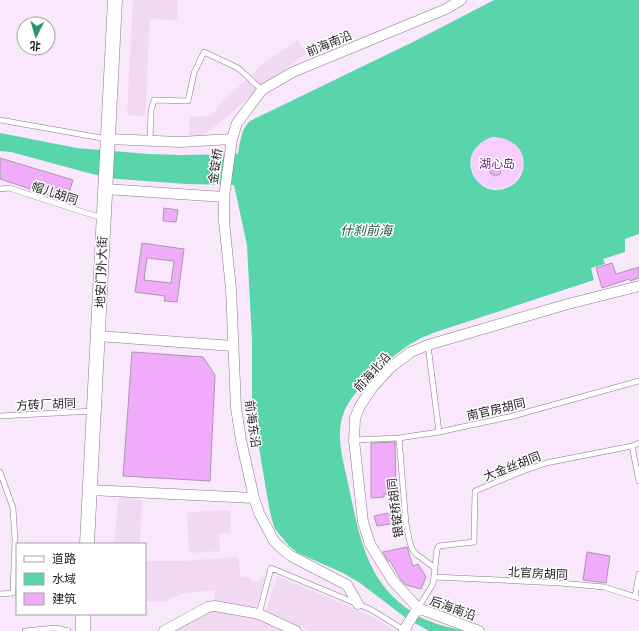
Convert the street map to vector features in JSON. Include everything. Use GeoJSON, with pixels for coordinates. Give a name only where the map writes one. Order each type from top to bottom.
{"type":"FeatureCollection","features":[{"type":"Feature","properties":{"kind":"main road","name":"地安门外大街"},"geometry":{"type":"LineString","coordinates":[[87,543],[115,0]]}},
{"type":"Feature","properties":{"kind":"main road"},"geometry":{"type":"LineString","coordinates":[[83,631],[84,615]]}},
{"type":"Feature","properties":{"kind":"street","name":"前海南沿"},"geometry":{"type":"LineString","coordinates":[[232,139],[237,123],[262,90],[294,72],[446,9],[461,0]]}},
{"type":"Feature","properties":{"kind":"street"},"geometry":{"type":"LineString","coordinates":[[108,139],[180,142],[232,139]]}},
{"type":"Feature","properties":{"kind":"street","name":"金锭桥"},"geometry":{"type":"LineString","coordinates":[[224,197],[232,139]]}},
{"type":"Feature","properties":{"kind":"street"},"geometry":{"type":"LineString","coordinates":[[105,189],[224,197]]}},
{"type":"Feature","properties":{"kind":"street","name":"前海东沿"},"geometry":{"type":"LineString","coordinates":[[224,197],[226,240],[231,289],[236,408],[241,440],[254,498],[259,513],[274,541],[291,556],[347,585],[358,604]]}},
{"type":"Feature","properties":{"kind":"street","name":"前海北沿"},"geometry":{"type":"LineString","coordinates":[[417,609],[393,581],[370,544],[363,522],[354,440],[355,418],[360,406],[372,388],[398,361],[411,352],[428,345],[568,304],[639,286]]}},
{"type":"Feature","properties":{"kind":"street"},"geometry":{"type":"LineString","coordinates":[[98,336],[233,346]]}},
{"type":"Feature","properties":{"kind":"street"},"geometry":{"type":"LineString","coordinates":[[90,490],[254,498]]}},
{"type":"Feature","properties":{"kind":"street"},"geometry":{"type":"LineString","coordinates":[[164,631],[214,606],[259,614],[296,631]]}},
{"type":"Feature","properties":{"kind":"street"},"geometry":{"type":"LineString","coordinates":[[405,630],[417,609]]}},
{"type":"Feature","properties":{"kind":"street","name":"后海南沿"},"geometry":{"type":"LineString","coordinates":[[417,609],[480,631]]}},
{"type":"Feature","properties":{"kind":"lane"},"geometry":{"type":"LineString","coordinates":[[150,140],[151,111],[154,100],[188,101],[194,73],[204,52],[238,68],[262,90]]}},
{"type":"Feature","properties":{"kind":"lane"},"geometry":{"type":"LineString","coordinates":[[0,120],[108,139]]}},
{"type":"Feature","properties":{"kind":"lane","name":"帽儿胡同"},"geometry":{"type":"LineString","coordinates":[[0,189],[10,188],[103,218]]}},
{"type":"Feature","properties":{"kind":"lane"},"geometry":{"type":"LineString","coordinates":[[428,345],[438,432]]}},
{"type":"Feature","properties":{"kind":"lane","name":"南官房胡同"},"geometry":{"type":"LineString","coordinates":[[354,440],[399,438],[438,432],[512,416],[639,381]]}},
{"type":"Feature","properties":{"kind":"lane","name":"方砖厂胡同"},"geometry":{"type":"LineString","coordinates":[[0,416],[94,411]]}},
{"type":"Feature","properties":{"kind":"lane","name":"银锭桥胡同"},"geometry":{"type":"LineString","coordinates":[[399,438],[406,524],[410,543],[416,554],[435,568]]}},
{"type":"Feature","properties":{"kind":"lane","name":"大金丝胡同"},"geometry":{"type":"LineString","coordinates":[[435,568],[437,549],[439,546],[474,542],[475,491],[546,463],[639,444]]}},
{"type":"Feature","properties":{"kind":"lane"},"geometry":{"type":"LineString","coordinates":[[632,446],[639,481]]}},
{"type":"Feature","properties":{"kind":"lane"},"geometry":{"type":"LineString","coordinates":[[0,472],[13,508],[16,540],[14,593],[0,594]]}},
{"type":"Feature","properties":{"kind":"lane"},"geometry":{"type":"LineString","coordinates":[[259,614],[272,568],[372,610],[405,630]]}},
{"type":"Feature","properties":{"kind":"lane"},"geometry":{"type":"LineString","coordinates":[[417,609],[433,584],[435,568]]}},
{"type":"Feature","properties":{"kind":"lane"},"geometry":{"type":"LineString","coordinates":[[637,597],[639,574]]}},
{"type":"Feature","properties":{"kind":"lane","name":"北官房胡同"},"geometry":{"type":"LineString","coordinates":[[434,577],[560,583],[604,587],[637,597]]}},
{"type":"Feature","properties":{"kind":"lane"},"geometry":{"type":"LineString","coordinates":[[25,631],[55,628],[68,631]]}},
{"type":"Feature","properties":{"kind":"shaded area"},"geometry":{"type":"Polygon","coordinates":[[[133,0],[178,0],[177,20],[150,19],[145,116],[127,115],[133,0]]]}},
{"type":"Feature","properties":{"kind":"shaded area"},"geometry":{"type":"Polygon","coordinates":[[[297,40],[307,53],[256,90],[228,116],[201,137],[189,136],[190,117],[211,116],[218,106],[265,62],[297,40]]]}},
{"type":"Feature","properties":{"kind":"shaded area"},"geometry":{"type":"Polygon","coordinates":[[[119,496],[142,500],[140,543],[114,543],[119,496]]]}},
{"type":"Feature","properties":{"kind":"shaded area"},"geometry":{"type":"Polygon","coordinates":[[[230,510],[231,533],[219,533],[220,551],[189,553],[187,512],[230,510]]]}},
{"type":"Feature","properties":{"kind":"shaded area"},"geometry":{"type":"Polygon","coordinates":[[[238,557],[241,577],[250,577],[252,581],[259,582],[262,576],[265,577],[257,607],[237,607],[214,601],[214,590],[184,593],[164,602],[146,601],[146,561],[183,561],[238,557]]]}},
{"type":"Feature","properties":{"kind":"shaded area"},"geometry":{"type":"Polygon","coordinates":[[[277,576],[369,615],[397,631],[309,631],[266,611],[277,576]]]}},
{"type":"Feature","properties":{"kind":"shaded area"},"geometry":{"type":"Polygon","coordinates":[[[208,607],[259,614],[291,631],[160,631],[208,607]]]}},
{"type":"Feature","properties":{"kind":"green space","name":"湖心岛"},"geometry":{"type":"Polygon","coordinates":[[[492,137],[502,137],[516,144],[523,158],[523,168],[516,182],[502,189],[492,189],[482,185],[475,178],[471,168],[471,158],[475,148],[482,141],[492,137]]]}},
{"type":"Feature","properties":{"kind":"water","name":"什刹前海"},"geometry":{"type":"Polygon","coordinates":[[[494,0],[639,0],[639,234],[625,239],[625,252],[603,259],[605,264],[591,268],[594,280],[439,331],[406,347],[385,363],[364,383],[348,403],[341,421],[341,448],[357,523],[368,559],[377,576],[388,591],[402,605],[420,617],[463,631],[429,631],[406,618],[360,583],[343,573],[298,553],[289,546],[275,529],[269,507],[252,397],[252,340],[247,245],[234,185],[186,184],[118,179],[92,174],[11,152],[0,151],[0,133],[77,148],[148,154],[238,154],[243,132],[250,121],[415,41],[494,0]],[[492,137],[479,144],[472,154],[470,165],[473,175],[479,183],[488,189],[499,190],[511,186],[517,181],[522,172],[524,162],[520,150],[511,142],[492,137]]]}},
{"type":"Feature","properties":{"kind":"building"},"geometry":{"type":"Polygon","coordinates":[[[0,158],[73,180],[66,201],[0,179],[0,158]]]}},
{"type":"Feature","properties":{"kind":"building"},"geometry":{"type":"Polygon","coordinates":[[[497,165],[501,169],[500,174],[495,176],[490,173],[491,167],[497,165]]]}},
{"type":"Feature","properties":{"kind":"building"},"geometry":{"type":"Polygon","coordinates":[[[164,208],[178,210],[176,222],[163,221],[164,208]]]}},
{"type":"Feature","properties":{"kind":"building"},"geometry":{"type":"Polygon","coordinates":[[[142,243],[184,249],[177,302],[164,301],[165,296],[135,292],[142,243]],[[147,258],[144,280],[171,283],[174,261],[147,258]]]}},
{"type":"Feature","properties":{"kind":"building"},"geometry":{"type":"Polygon","coordinates":[[[612,263],[616,274],[639,267],[639,278],[630,281],[629,279],[602,288],[596,268],[612,263]]]}},
{"type":"Feature","properties":{"kind":"building"},"geometry":{"type":"Polygon","coordinates":[[[132,352],[203,357],[215,375],[210,481],[123,476],[132,352]]]}},
{"type":"Feature","properties":{"kind":"building"},"geometry":{"type":"Polygon","coordinates":[[[395,442],[396,494],[384,494],[384,497],[371,498],[371,443],[395,442]]]}},
{"type":"Feature","properties":{"kind":"building"},"geometry":{"type":"Polygon","coordinates":[[[398,511],[400,530],[393,532],[391,524],[377,526],[374,516],[398,511]]]}},
{"type":"Feature","properties":{"kind":"building"},"geometry":{"type":"Polygon","coordinates":[[[407,547],[413,566],[418,564],[426,577],[421,589],[406,585],[401,580],[383,552],[407,547]]]}},
{"type":"Feature","properties":{"kind":"building"},"geometry":{"type":"Polygon","coordinates":[[[587,552],[610,556],[606,583],[583,580],[587,552]]]}}]}
